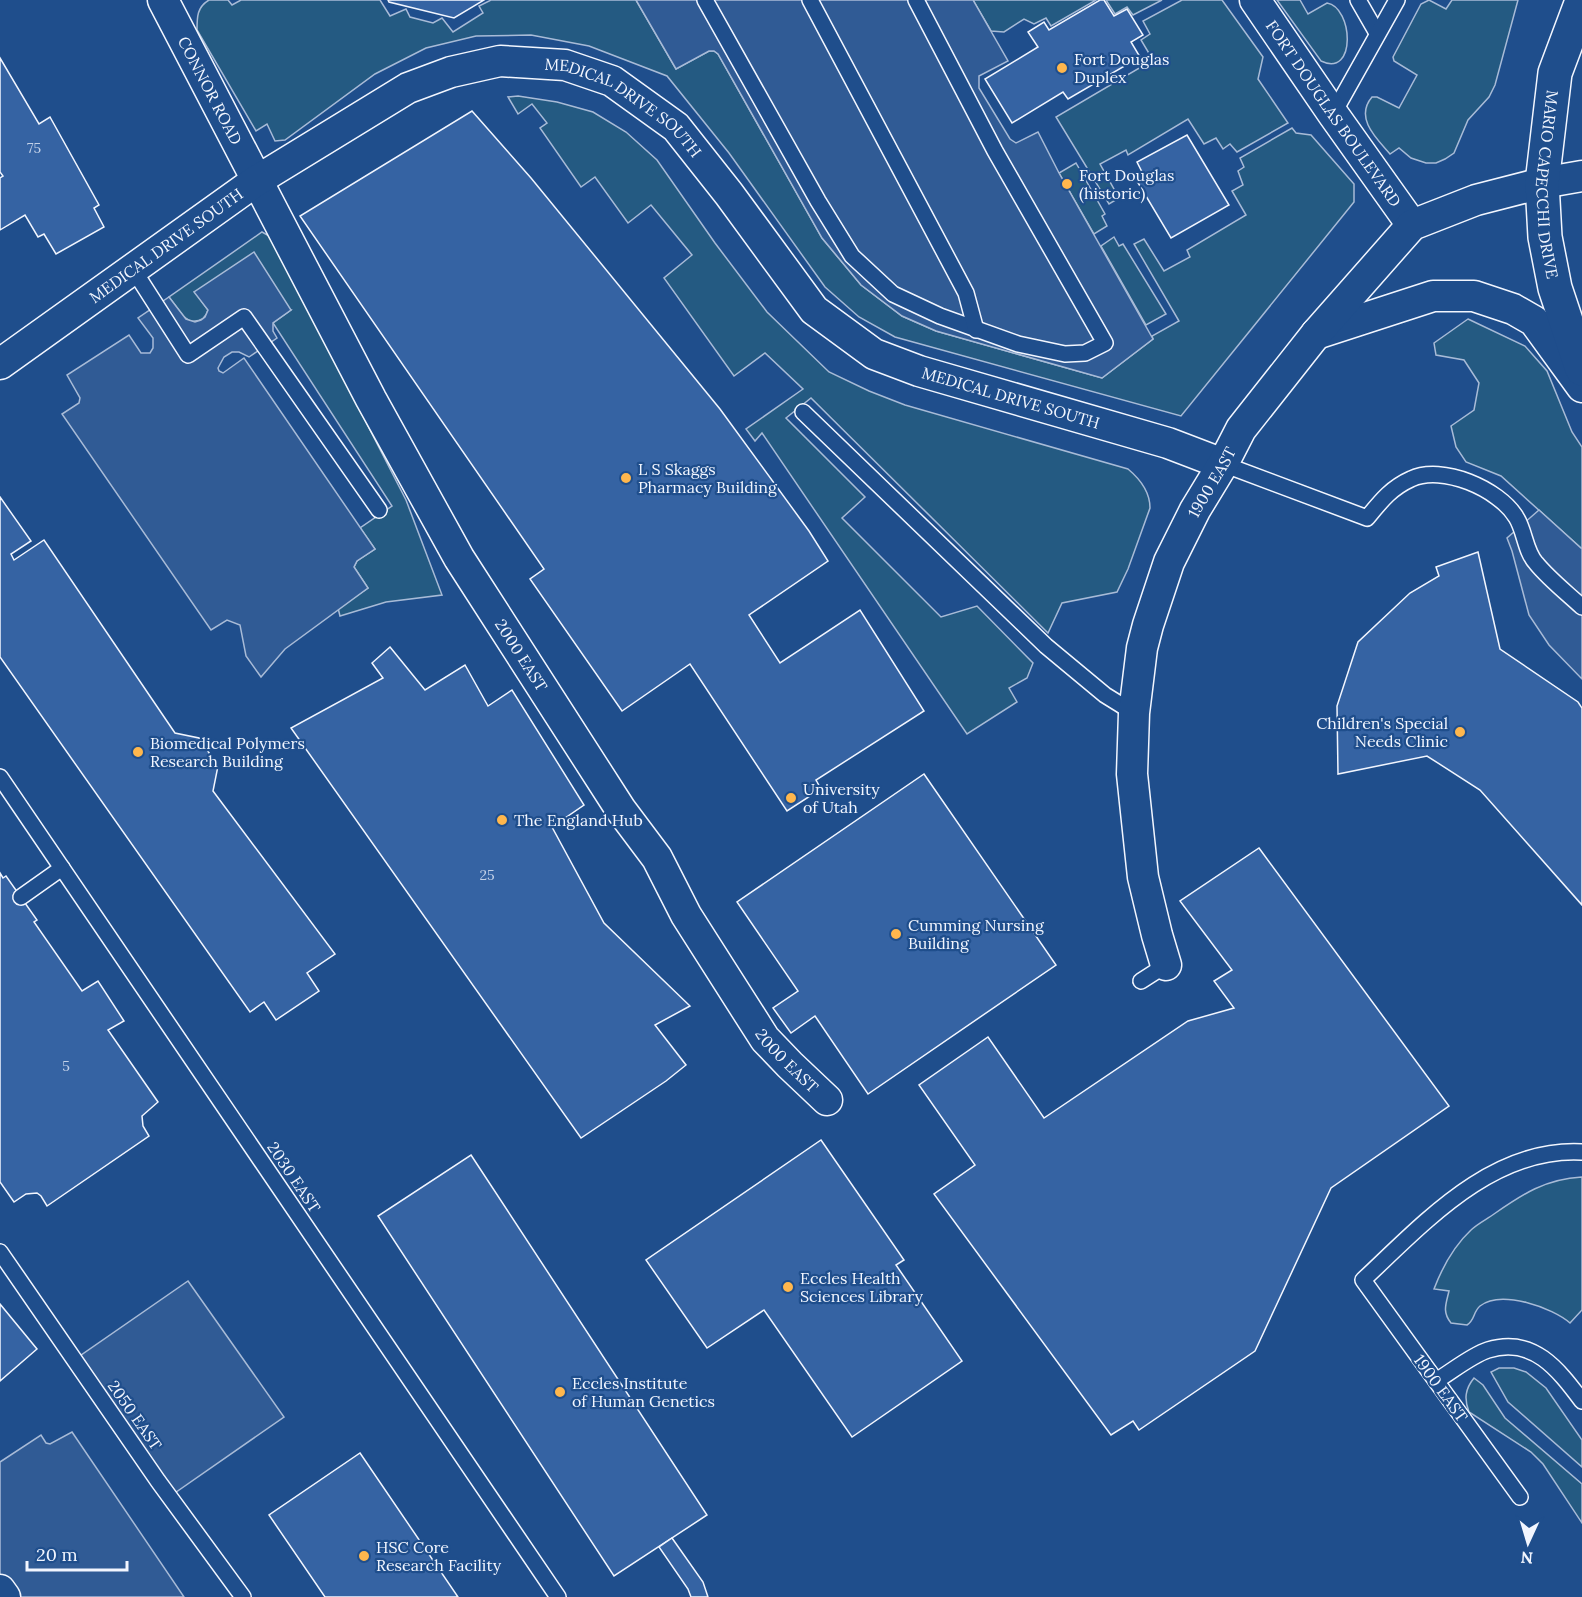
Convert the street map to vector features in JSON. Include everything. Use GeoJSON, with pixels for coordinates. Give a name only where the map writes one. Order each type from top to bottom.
{"type":"FeatureCollection","features":[{"type":"Feature","properties":{"kind":"main road","name":"MARIO CAPECCHI DRIVE"},"geometry":{"type":"LineString","coordinates":[[1582,1],[1555,73],[1542,183],[1545,237],[1555,288],[1582,369]]}},
{"type":"Feature","properties":{"kind":"street","name":"FORT DOUGLAS BOULEVARD"},"geometry":{"type":"LineString","coordinates":[[1256,0],[1412,225]]}},
{"type":"Feature","properties":{"kind":"street","name":"CONNOR ROAD"},"geometry":{"type":"LineString","coordinates":[[168,2],[256,181]]}},
{"type":"Feature","properties":{"kind":"street","name":"MEDICAL DRIVE SOUTH"},"geometry":{"type":"LineString","coordinates":[[0,364],[256,181],[408,88],[452,72],[501,61],[565,65],[612,81],[676,127],[729,194],[814,310],[874,354],[918,371],[1168,443],[1223,464]]}},
{"type":"Feature","properties":{"kind":"street","name":"1900 EAST"},"geometry":{"type":"LineString","coordinates":[[1166,965],[1143,877],[1132,774],[1134,712],[1142,648],[1148,625],[1169,562],[1195,510],[1241,429],[1316,334],[1412,225],[1476,200],[1542,183],[1582,176]]}},
{"type":"Feature","properties":{"kind":"street","name":"2000 EAST"},"geometry":{"type":"LineString","coordinates":[[256,181],[459,558],[621,810],[657,858],[686,915],[765,1039],[827,1100]]}},
{"type":"Feature","properties":{"kind":"street"},"geometry":{"type":"LineString","coordinates":[[1316,334],[1433,296],[1474,296],[1513,309],[1534,321],[1582,387]]}},
{"type":"Feature","properties":{"kind":"street"},"geometry":{"type":"LineString","coordinates":[[0,1590],[5,1597]]}},
{"type":"Feature","properties":{"kind":"lane"},"geometry":{"type":"LineString","coordinates":[[705,0],[818,201],[852,256],[893,294],[976,330],[1018,344],[1065,354],[1085,353],[1105,343],[995,151],[916,0]]}},
{"type":"Feature","properties":{"kind":"lane"},"geometry":{"type":"LineString","coordinates":[[810,0],[966,293],[976,330]]}},
{"type":"Feature","properties":{"kind":"lane"},"geometry":{"type":"LineString","coordinates":[[1358,0],[1377,33]]}},
{"type":"Feature","properties":{"kind":"lane"},"geometry":{"type":"LineString","coordinates":[[1333,114],[1397,0]]}},
{"type":"Feature","properties":{"kind":"lane"},"geometry":{"type":"LineString","coordinates":[[133,269],[188,355],[244,317],[378,510]]}},
{"type":"Feature","properties":{"kind":"lane"},"geometry":{"type":"LineString","coordinates":[[803,412],[1046,646],[1105,695],[1134,712]]}},
{"type":"Feature","properties":{"kind":"lane"},"geometry":{"type":"LineString","coordinates":[[1223,464],[1368,518],[1387,493],[1413,478],[1438,474],[1481,487],[1504,503],[1516,517],[1534,561],[1582,607]]}},
{"type":"Feature","properties":{"kind":"lane","name":"2030 EAST"},"geometry":{"type":"LineString","coordinates":[[0,777],[558,1597]]}},
{"type":"Feature","properties":{"kind":"lane"},"geometry":{"type":"LineString","coordinates":[[21,897],[62,868]]}},
{"type":"Feature","properties":{"kind":"lane"},"geometry":{"type":"LineString","coordinates":[[1141,981],[1166,965]]}},
{"type":"Feature","properties":{"kind":"lane","name":"1900 EAST"},"geometry":{"type":"LineString","coordinates":[[1520,1497],[1363,1280],[1440,1208],[1487,1176],[1526,1160],[1566,1151],[1582,1152]]}},
{"type":"Feature","properties":{"kind":"lane","name":"2050 EAST"},"geometry":{"type":"LineString","coordinates":[[0,1252],[169,1497],[243,1597]]}},
{"type":"Feature","properties":{"kind":"lane"},"geometry":{"type":"LineString","coordinates":[[1436,1380],[1487,1350],[1514,1346],[1540,1355],[1558,1370],[1582,1401]]}},
{"type":"Feature","properties":{"kind":"shaded area"},"geometry":{"type":"Polygon","coordinates":[[[209,0],[228,0],[232,5],[241,0],[380,0],[390,16],[406,9],[410,17],[433,23],[442,18],[453,32],[483,13],[479,6],[491,0],[636,0],[676,69],[709,51],[718,54],[822,238],[861,285],[902,316],[936,331],[1102,378],[1153,339],[1152,336],[1179,321],[1134,244],[1144,239],[1164,271],[1190,257],[1187,250],[1246,215],[1232,191],[1243,185],[1238,171],[1244,167],[1240,158],[1292,128],[1296,133],[1311,135],[1354,184],[1354,202],[1181,416],[895,337],[859,317],[825,287],[729,153],[667,76],[589,46],[531,35],[476,36],[426,48],[375,74],[285,140],[275,141],[267,124],[256,131],[197,30],[200,9],[209,0]]]}},
{"type":"Feature","properties":{"kind":"shaded area"},"geometry":{"type":"Polygon","coordinates":[[[636,0],[973,0],[1008,61],[979,76],[979,88],[1010,139],[1016,143],[1038,132],[1153,339],[1102,378],[936,331],[902,316],[861,285],[822,238],[718,54],[709,51],[676,69],[636,0]]]}},
{"type":"Feature","properties":{"kind":"shaded area"},"geometry":{"type":"Polygon","coordinates":[[[973,0],[1096,0],[1051,26],[1046,18],[1034,24],[1024,19],[1004,32],[991,31],[973,0]]]}},
{"type":"Feature","properties":{"kind":"shaded area"},"geometry":{"type":"Polygon","coordinates":[[[1106,0],[1162,0],[1133,15],[1127,7],[1115,14],[1106,0]]]}},
{"type":"Feature","properties":{"kind":"shaded area"},"geometry":{"type":"Polygon","coordinates":[[[1182,0],[1222,0],[1263,57],[1258,79],[1288,123],[1237,152],[1230,144],[1223,149],[1216,138],[1204,144],[1188,119],[1128,155],[1126,150],[1100,164],[1119,198],[1109,204],[1056,117],[1153,60],[1141,40],[1150,34],[1143,21],[1182,0]]]}},
{"type":"Feature","properties":{"kind":"shaded area"},"geometry":{"type":"Polygon","coordinates":[[[1277,0],[1300,0],[1308,14],[1327,3],[1336,7],[1346,28],[1346,51],[1341,60],[1333,64],[1321,61],[1277,0]]]}},
{"type":"Feature","properties":{"kind":"shaded area"},"geometry":{"type":"Polygon","coordinates":[[[1429,0],[1446,9],[1452,0],[1518,0],[1495,85],[1489,97],[1468,120],[1454,153],[1436,163],[1426,163],[1411,158],[1399,148],[1390,154],[1369,128],[1365,113],[1372,97],[1377,97],[1399,108],[1417,75],[1394,61],[1393,57],[1421,4],[1429,0]]]}},
{"type":"Feature","properties":{"kind":"shaded area"},"geometry":{"type":"Polygon","coordinates":[[[518,96],[557,102],[593,112],[626,132],[657,160],[767,312],[829,372],[905,405],[1128,469],[1140,482],[1146,491],[1150,508],[1128,569],[1117,592],[1062,603],[1048,633],[811,398],[786,418],[865,497],[842,518],[941,617],[977,606],[1033,663],[1027,678],[1009,688],[1017,702],[967,734],[762,433],[755,441],[746,429],[803,389],[765,353],[734,376],[664,278],[692,255],[651,205],[628,223],[595,177],[581,187],[540,128],[547,123],[532,104],[518,114],[508,97],[518,96]]]}},
{"type":"Feature","properties":{"kind":"shaded area"},"geometry":{"type":"Polygon","coordinates":[[[1076,163],[1105,214],[1102,216],[1107,226],[1094,234],[1059,173],[1076,163]]]}},
{"type":"Feature","properties":{"kind":"shaded area"},"geometry":{"type":"Polygon","coordinates":[[[262,232],[271,237],[406,500],[442,595],[386,602],[340,616],[338,608],[368,588],[354,567],[357,561],[375,549],[360,528],[392,506],[273,323],[291,310],[195,292],[208,310],[202,319],[190,321],[183,316],[169,297],[262,232]]]}},
{"type":"Feature","properties":{"kind":"shaded area"},"geometry":{"type":"Polygon","coordinates":[[[1114,237],[1119,246],[1123,244],[1166,314],[1146,325],[1101,246],[1114,237]]]}},
{"type":"Feature","properties":{"kind":"shaded area"},"geometry":{"type":"Polygon","coordinates":[[[254,252],[291,310],[273,323],[273,331],[277,338],[249,357],[239,352],[232,352],[224,357],[218,368],[219,371],[223,373],[244,358],[375,549],[357,561],[354,567],[368,588],[285,649],[261,677],[246,656],[240,625],[227,620],[211,630],[62,414],[79,403],[80,398],[67,375],[129,335],[141,353],[150,353],[153,348],[153,338],[138,318],[169,297],[186,319],[195,322],[201,320],[208,310],[194,292],[254,252]]]}},
{"type":"Feature","properties":{"kind":"shaded area"},"geometry":{"type":"Polygon","coordinates":[[[1468,319],[1525,346],[1547,371],[1572,432],[1582,447],[1582,549],[1501,476],[1466,462],[1456,447],[1451,426],[1474,410],[1479,383],[1464,360],[1436,355],[1434,343],[1468,319]]]}},
{"type":"Feature","properties":{"kind":"shaded area"},"geometry":{"type":"Polygon","coordinates":[[[1539,510],[1582,549],[1582,679],[1549,645],[1529,615],[1507,538],[1539,510]]]}},
{"type":"Feature","properties":{"kind":"shaded area"},"geometry":{"type":"Polygon","coordinates":[[[1582,1177],[1582,1310],[1570,1323],[1552,1312],[1526,1302],[1501,1299],[1489,1301],[1480,1306],[1467,1325],[1451,1323],[1446,1311],[1449,1291],[1434,1289],[1450,1257],[1465,1236],[1473,1228],[1535,1189],[1557,1181],[1582,1177]]]}},
{"type":"Feature","properties":{"kind":"shaded area"},"geometry":{"type":"Polygon","coordinates":[[[188,1281],[284,1417],[169,1497],[74,1360],[188,1281]]]}},
{"type":"Feature","properties":{"kind":"shaded area"},"geometry":{"type":"Polygon","coordinates":[[[1499,1368],[1514,1368],[1526,1372],[1546,1388],[1582,1440],[1582,1467],[1508,1402],[1491,1372],[1499,1368]]]}},
{"type":"Feature","properties":{"kind":"shaded area"},"geometry":{"type":"Polygon","coordinates":[[[1474,1378],[1483,1385],[1505,1418],[1582,1484],[1582,1523],[1543,1464],[1531,1452],[1469,1412],[1466,1394],[1474,1378]]]}},
{"type":"Feature","properties":{"kind":"shaded area"},"geometry":{"type":"Polygon","coordinates":[[[72,1432],[184,1597],[0,1597],[0,1462],[41,1435],[46,1443],[50,1444],[72,1432]]]}},
{"type":"Feature","properties":{"kind":"building"},"geometry":{"type":"Polygon","coordinates":[[[388,0],[484,0],[454,18],[388,0]]]}},
{"type":"Feature","properties":{"kind":"building","name":"Fort Douglas Duplex"},"geometry":{"type":"Polygon","coordinates":[[[1100,0],[1104,0],[1114,16],[1127,9],[1143,35],[1131,42],[1140,57],[1068,99],[1063,92],[1012,123],[985,79],[1038,47],[1028,32],[1044,22],[1049,30],[1100,0]]]}},
{"type":"Feature","properties":{"kind":"building"},"geometry":{"type":"Polygon","coordinates":[[[0,58],[39,124],[50,117],[99,205],[94,208],[104,227],[56,254],[44,234],[38,237],[25,215],[0,230],[0,178],[3,176],[0,172],[0,58]]]}},
{"type":"Feature","properties":{"kind":"building","name":"L S Skaggs Pharmacy Building"},"geometry":{"type":"Polygon","coordinates":[[[472,111],[531,178],[720,409],[809,531],[828,561],[749,615],[780,663],[860,610],[924,711],[816,780],[821,789],[787,811],[690,664],[622,711],[530,579],[544,569],[300,216],[472,111]]]}},
{"type":"Feature","properties":{"kind":"building"},"geometry":{"type":"Polygon","coordinates":[[[1187,135],[1229,205],[1171,238],[1134,176],[1142,172],[1137,162],[1187,135]]]}},
{"type":"Feature","properties":{"kind":"building","name":"Biomedical Polymers Research Building"},"geometry":{"type":"Polygon","coordinates":[[[0,497],[31,541],[11,554],[14,560],[44,540],[175,733],[199,738],[218,766],[213,791],[335,954],[307,973],[319,991],[276,1020],[264,1002],[250,1012],[0,657],[0,497]]]}},
{"type":"Feature","properties":{"kind":"building","name":"Children's Special Needs Clinic"},"geometry":{"type":"Polygon","coordinates":[[[1478,552],[1500,649],[1578,702],[1582,708],[1582,905],[1480,790],[1427,756],[1338,774],[1337,706],[1358,642],[1410,593],[1439,576],[1436,567],[1478,552]]]}},
{"type":"Feature","properties":{"kind":"building"},"geometry":{"type":"Polygon","coordinates":[[[390,647],[425,690],[465,665],[488,706],[512,690],[584,805],[552,827],[604,923],[690,1006],[655,1025],[686,1065],[581,1138],[291,728],[383,678],[372,663],[390,647]]]}},
{"type":"Feature","properties":{"kind":"building","name":"Cumming Nursing Building"},"geometry":{"type":"Polygon","coordinates":[[[924,774],[1056,965],[868,1094],[815,1016],[791,1033],[773,1008],[798,991],[737,902],[924,774]]]}},
{"type":"Feature","properties":{"kind":"building"},"geometry":{"type":"Polygon","coordinates":[[[1259,848],[1449,1106],[1331,1188],[1255,1351],[1139,1430],[1133,1421],[1111,1435],[934,1194],[975,1165],[919,1085],[988,1037],[1044,1118],[1188,1021],[1234,1008],[1214,981],[1232,970],[1180,901],[1259,848]]]}},
{"type":"Feature","properties":{"kind":"building"},"geometry":{"type":"Polygon","coordinates":[[[0,873],[3,878],[6,876],[37,920],[34,922],[82,991],[98,981],[124,1021],[108,1030],[158,1102],[142,1116],[143,1126],[149,1136],[47,1206],[37,1193],[26,1194],[14,1202],[0,1182],[0,873]]]}},
{"type":"Feature","properties":{"kind":"building","name":"Eccles Health Sciences Library"},"geometry":{"type":"Polygon","coordinates":[[[821,1140],[904,1260],[896,1265],[962,1361],[852,1437],[764,1310],[707,1348],[646,1260],[821,1140]]]}},
{"type":"Feature","properties":{"kind":"building","name":"Eccles Institute of Human Genetics"},"geometry":{"type":"Polygon","coordinates":[[[471,1155],[707,1515],[614,1576],[378,1216],[471,1155]]]}},
{"type":"Feature","properties":{"kind":"building"},"geometry":{"type":"Polygon","coordinates":[[[0,1304],[37,1349],[0,1381],[0,1304]]]}},
{"type":"Feature","properties":{"kind":"building","name":"HSC Core Research Facility"},"geometry":{"type":"Polygon","coordinates":[[[360,1453],[458,1597],[325,1597],[269,1515],[360,1453]]]}},
{"type":"Feature","properties":{"kind":"building"},"geometry":{"type":"Polygon","coordinates":[[[672,1538],[703,1582],[708,1597],[691,1597],[659,1547],[672,1538]]]}},
{"type":"Feature","properties":{"kind":"place","name":"Fort Douglas Duplex"},"geometry":{"type":"Point","coordinates":[1062,68]}},
{"type":"Feature","properties":{"kind":"place","name":"Fort Douglas (historic)"},"geometry":{"type":"Point","coordinates":[1067,184]}},
{"type":"Feature","properties":{"kind":"place","name":"L S Skaggs Pharmacy Building"},"geometry":{"type":"Point","coordinates":[626,478]}},
{"type":"Feature","properties":{"kind":"place","name":"Children's Special Needs Clinic"},"geometry":{"type":"Point","coordinates":[1460,732]}},
{"type":"Feature","properties":{"kind":"place","name":"Biomedical Polymers Research Building"},"geometry":{"type":"Point","coordinates":[138,752]}},
{"type":"Feature","properties":{"kind":"place","name":"University of Utah"},"geometry":{"type":"Point","coordinates":[791,798]}},
{"type":"Feature","properties":{"kind":"place","name":"The England Hub"},"geometry":{"type":"Point","coordinates":[502,820]}},
{"type":"Feature","properties":{"kind":"place","name":"Cumming Nursing Building"},"geometry":{"type":"Point","coordinates":[896,934]}},
{"type":"Feature","properties":{"kind":"place","name":"Eccles Health Sciences Library"},"geometry":{"type":"Point","coordinates":[788,1287]}},
{"type":"Feature","properties":{"kind":"place","name":"Eccles Institute of Human Genetics"},"geometry":{"type":"Point","coordinates":[560,1392]}},
{"type":"Feature","properties":{"kind":"place","name":"HSC Core Research Facility"},"geometry":{"type":"Point","coordinates":[364,1556]}}]}
